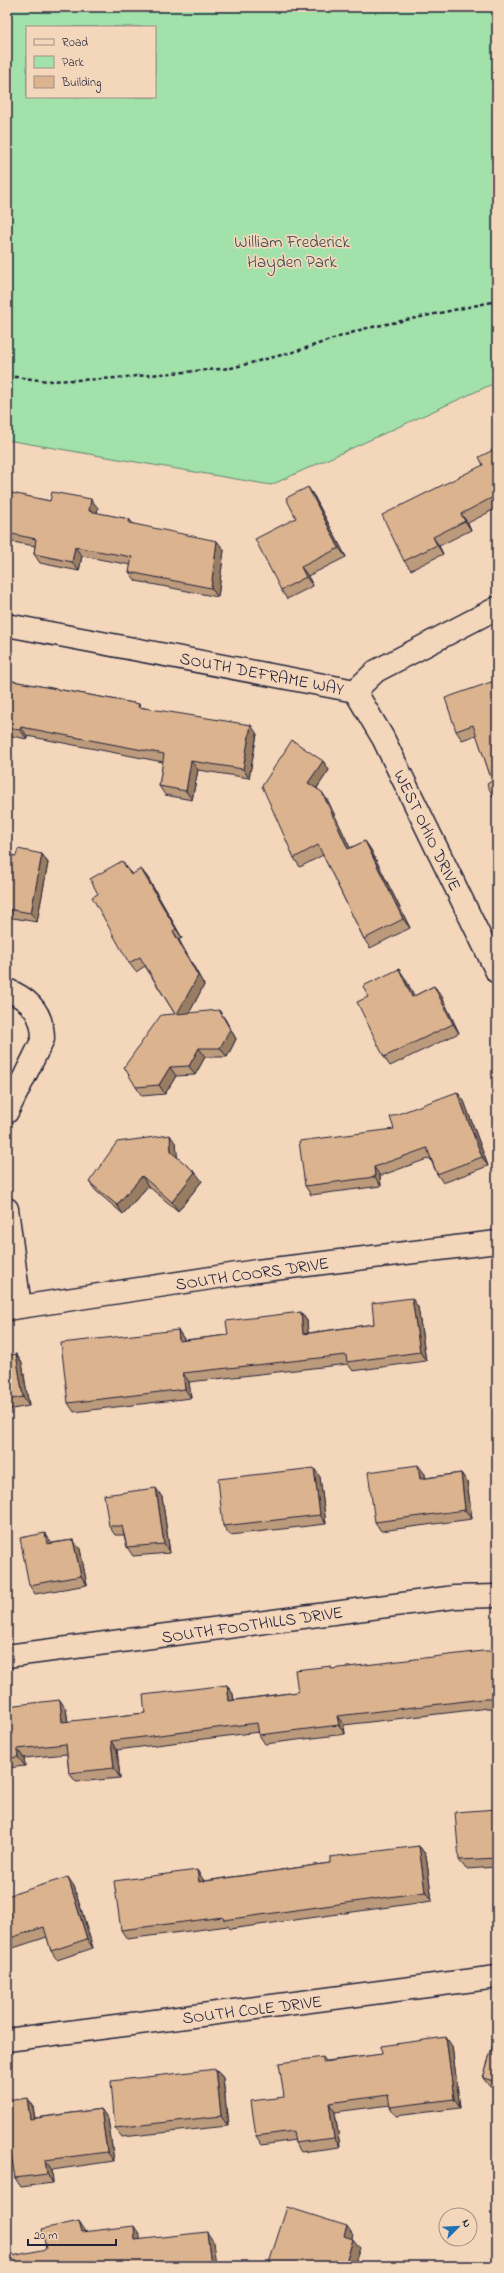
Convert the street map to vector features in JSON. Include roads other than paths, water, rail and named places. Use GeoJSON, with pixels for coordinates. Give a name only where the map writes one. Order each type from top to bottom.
{"type":"FeatureCollection","features":[{"type":"Feature","properties":{"kind":"street","name":"SOUTH DEFRAME WAY"},"geometry":{"type":"LineString","coordinates":[[7,625],[356,691],[376,671],[497,608]]}},
{"type":"Feature","properties":{"kind":"street","name":"WEST OHIO DRIVE"},"geometry":{"type":"LineString","coordinates":[[356,691],[383,738],[497,972]]}},
{"type":"Feature","properties":{"kind":"street"},"geometry":{"type":"LineString","coordinates":[[7,990],[18,994],[37,1012],[43,1025],[43,1039],[7,1112]]}},
{"type":"Feature","properties":{"kind":"street"},"geometry":{"type":"LineString","coordinates":[[7,1209],[14,1308]]}},
{"type":"Feature","properties":{"kind":"street","name":"SOUTH COORS DRIVE"},"geometry":{"type":"LineString","coordinates":[[14,1308],[257,1271],[497,1242]]}},
{"type":"Feature","properties":{"kind":"street","name":"SOUTH FOOTHILLS DRIVE"},"geometry":{"type":"LineString","coordinates":[[7,1656],[455,1597],[497,1596]]}},
{"type":"Feature","properties":{"kind":"street","name":"SOUTH COLE DRIVE"},"geometry":{"type":"LineString","coordinates":[[7,2040],[497,1976]]}},
{"type":"Feature","properties":{"kind":"park label","name":"William Frederick Hayden Park"},"geometry":{"type":"Point","coordinates":[292,251]}}]}
